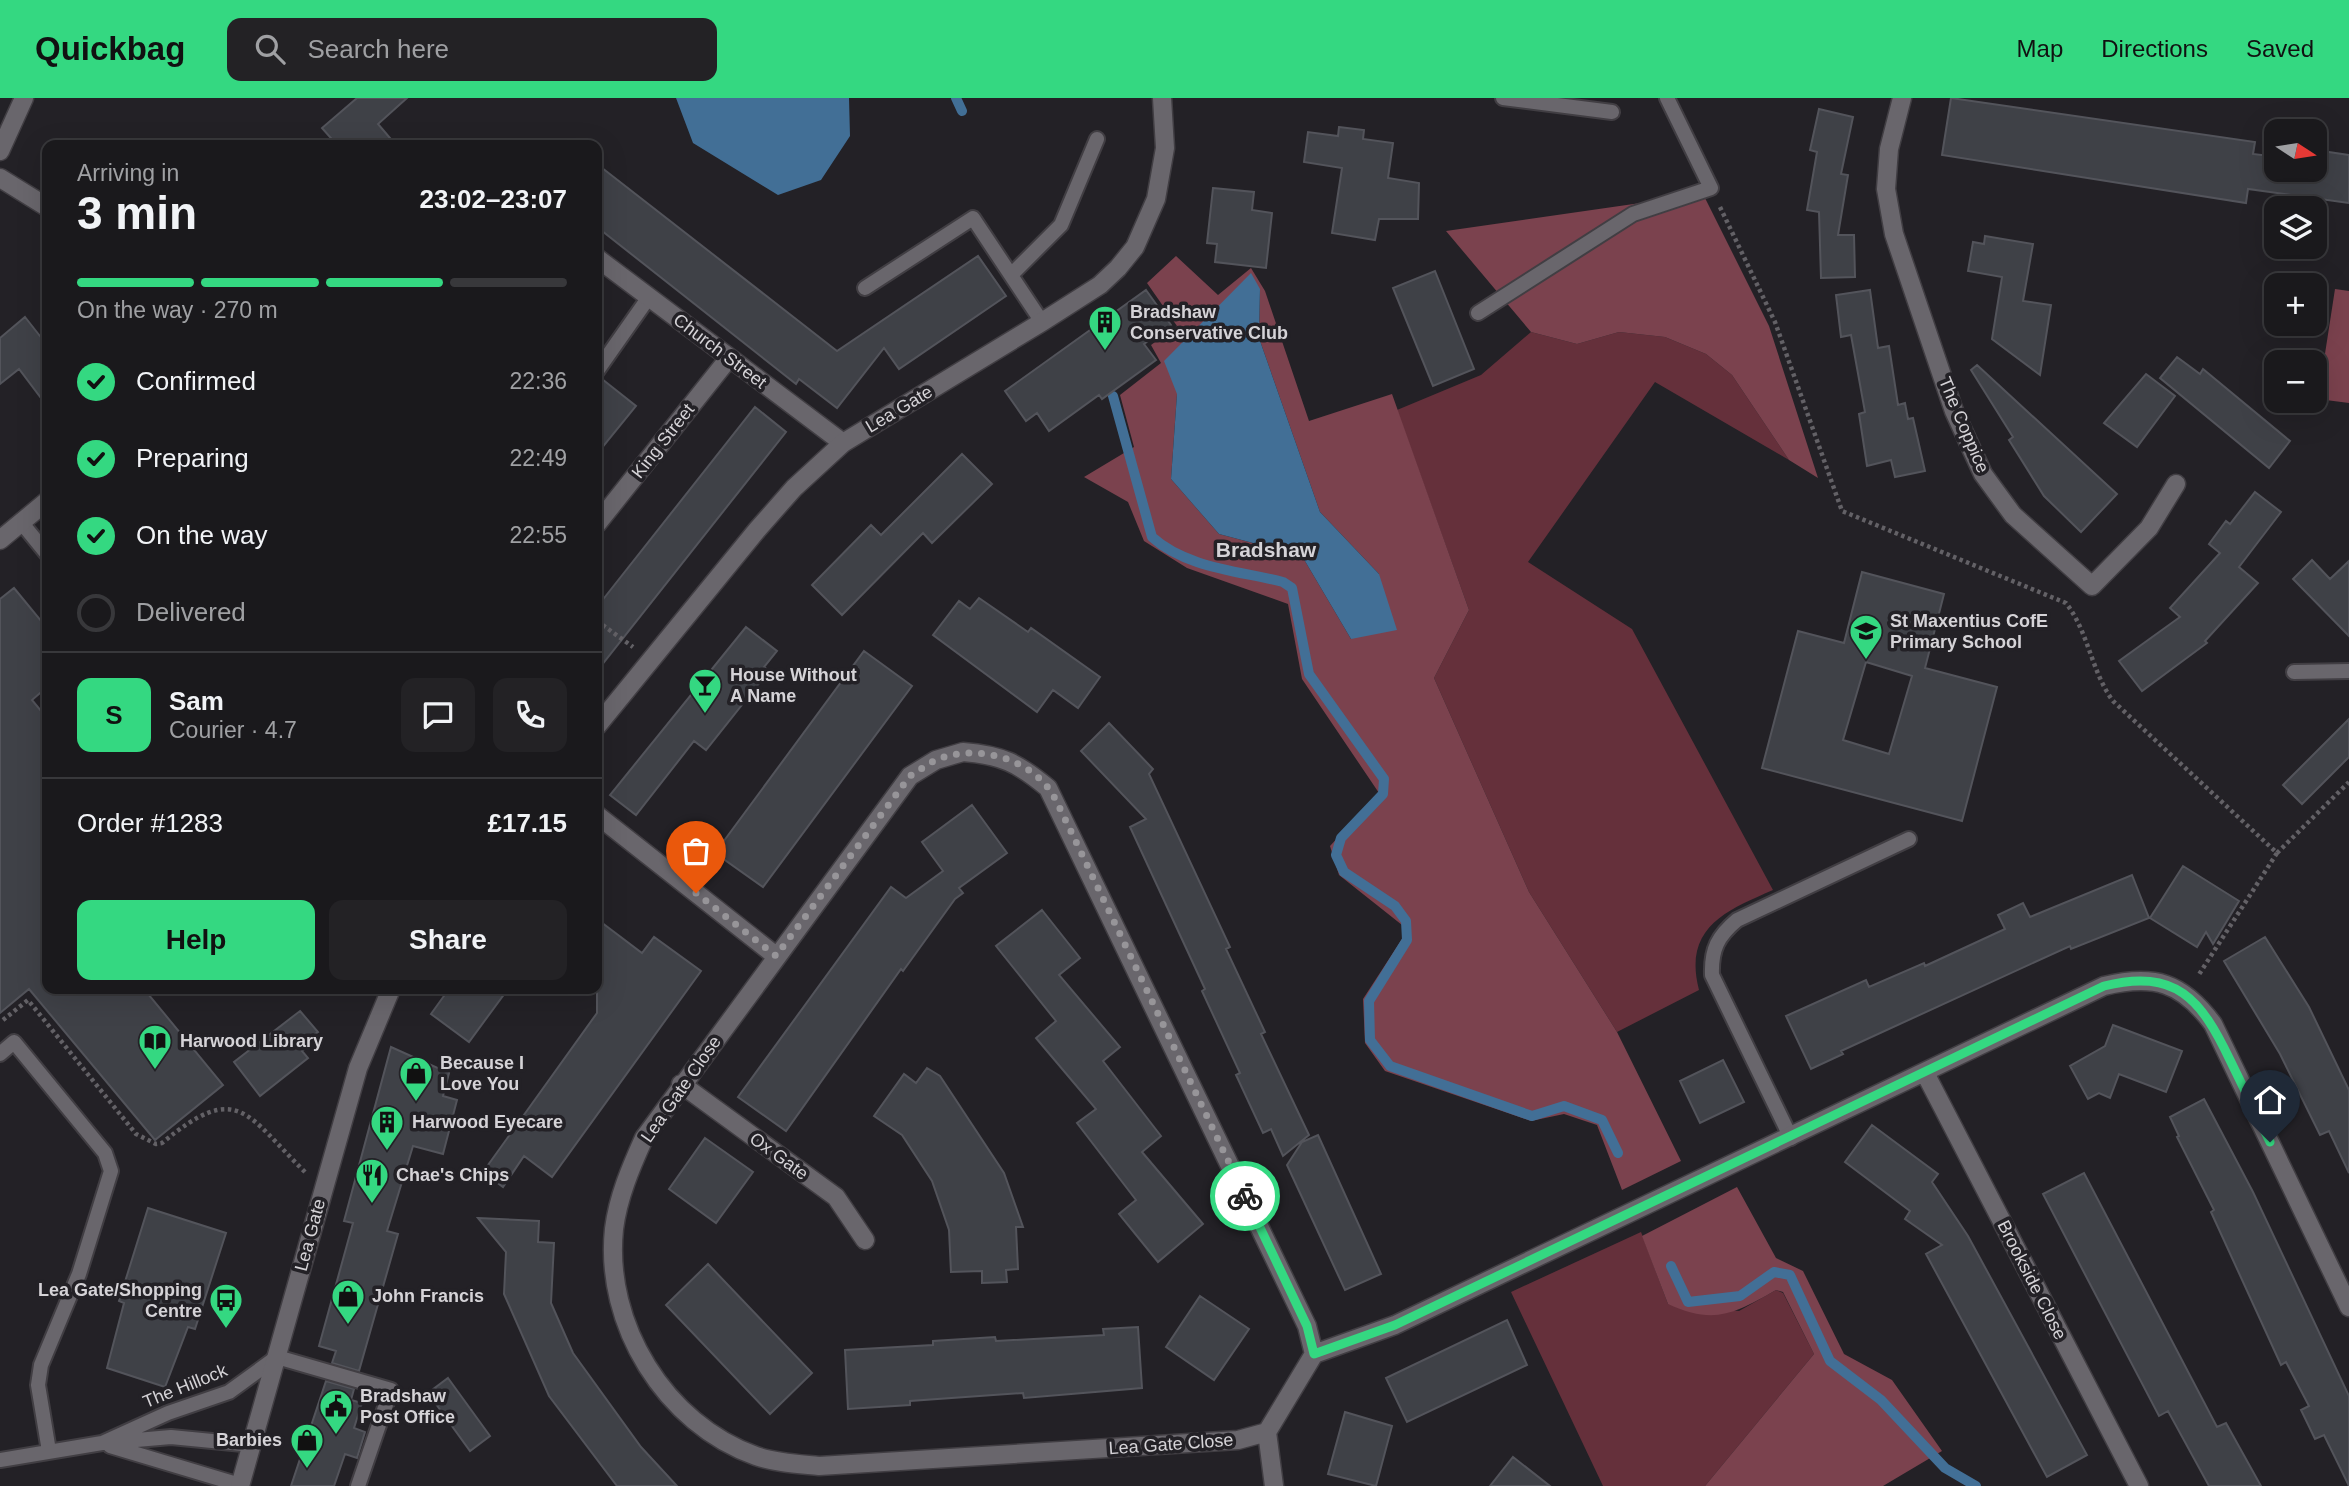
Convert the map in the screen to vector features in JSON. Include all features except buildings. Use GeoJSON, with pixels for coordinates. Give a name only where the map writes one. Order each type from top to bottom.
{"type":"FeatureCollection","features":[{"type":"Feature","properties":{"kind":"street"},"geometry":{"type":"LineString","coordinates":[[0,152],[24,98]]}},
{"type":"Feature","properties":{"kind":"street","name":"Lea Gate"},"geometry":{"type":"LineString","coordinates":[[602,720],[785,499],[843,443],[1042,322],[1100,285],[1118,268],[1141,235],[1156,199],[1165,148],[1162,98]]}},
{"type":"Feature","properties":{"kind":"street","name":"The Coppice"},"geometry":{"type":"LineString","coordinates":[[1902,98],[1889,149],[1886,189],[1894,234],[1954,411],[1983,474],[2013,515],[2092,586],[2149,528],[2176,484]]}},
{"type":"Feature","properties":{"kind":"street"},"geometry":{"type":"LineString","coordinates":[[0,178],[42,204]]}},
{"type":"Feature","properties":{"kind":"street","name":"Church Street"},"geometry":{"type":"LineString","coordinates":[[602,262],[843,443]]}},
{"type":"Feature","properties":{"kind":"street","name":"King Street"},"geometry":{"type":"LineString","coordinates":[[602,518],[729,358]]}},
{"type":"Feature","properties":{"kind":"street"},"geometry":{"type":"LineString","coordinates":[[0,540],[42,505]]}},
{"type":"Feature","properties":{"kind":"street","name":"Lea Gate Close"},"geometry":{"type":"LineString","coordinates":[[1267,1432],[1238,1440],[819,1466],[756,1456],[723,1439],[667,1395],[643,1361],[623,1321],[614,1275],[614,1229],[625,1181],[644,1138],[681,1084],[910,776],[936,760],[963,752],[993,754],[1022,766],[1048,788],[1307,1326],[1314,1354]]}},
{"type":"Feature","properties":{"kind":"street"},"geometry":{"type":"LineString","coordinates":[[602,819],[776,956]]}},
{"type":"Feature","properties":{"kind":"street"},"geometry":{"type":"LineString","coordinates":[[1275,1486],[1267,1432],[1314,1354],[1395,1325],[1791,1138],[2104,986],[2128,980],[2168,985],[2186,993],[2213,1024],[2349,1307]]}},
{"type":"Feature","properties":{"kind":"street","name":"Lea Gate"},"geometry":{"type":"LineString","coordinates":[[240,1486],[358,1068],[389,994]]}},
{"type":"Feature","properties":{"kind":"street","name":"Brookside Close"},"geometry":{"type":"LineString","coordinates":[[1925,1073],[2139,1486]]}},
{"type":"Feature","properties":{"kind":"street","name":"Ox Gate"},"geometry":{"type":"LineString","coordinates":[[681,1084],[836,1197],[865,1240]]}},
{"type":"Feature","properties":{"kind":"lane"},"geometry":{"type":"LineString","coordinates":[[1503,98],[1612,112]]}},
{"type":"Feature","properties":{"kind":"lane"},"geometry":{"type":"LineString","coordinates":[[1478,313],[1633,214],[1711,188],[1667,98]]}},
{"type":"Feature","properties":{"kind":"lane"},"geometry":{"type":"LineString","coordinates":[[1011,275],[1061,225],[1097,139]]}},
{"type":"Feature","properties":{"kind":"lane"},"geometry":{"type":"LineString","coordinates":[[864,288],[973,218],[1042,322]]}},
{"type":"Feature","properties":{"kind":"lane"},"geometry":{"type":"LineString","coordinates":[[602,364],[649,298]]}},
{"type":"Feature","properties":{"kind":"lane"},"geometry":{"type":"LineString","coordinates":[[21,522],[42,548]]}},
{"type":"Feature","properties":{"kind":"lane"},"geometry":{"type":"LineString","coordinates":[[2294,672],[2349,671]]}},
{"type":"Feature","properties":{"kind":"lane"},"geometry":{"type":"LineString","coordinates":[[1791,1138],[1712,975],[1711,955],[1720,935],[1737,920],[1909,839]]}},
{"type":"Feature","properties":{"kind":"lane"},"geometry":{"type":"LineString","coordinates":[[0,1054],[14,1042],[105,1153],[111,1171],[79,1274],[41,1365],[38,1385],[48,1451]]}},
{"type":"Feature","properties":{"kind":"lane"},"geometry":{"type":"LineString","coordinates":[[277,1357],[391,1390],[358,1486]]}},
{"type":"Feature","properties":{"kind":"lane","name":"The Hillock"},"geometry":{"type":"LineString","coordinates":[[102,1443],[168,1413],[229,1392],[277,1357]]}},
{"type":"Feature","properties":{"kind":"lane","name":"The Hillock"},"geometry":{"type":"LineString","coordinates":[[0,1460],[102,1443],[172,1437],[253,1445]]}},
{"type":"Feature","properties":{"kind":"lane","name":"The Hillock"},"geometry":{"type":"LineString","coordinates":[[102,1443],[240,1486]]}},
{"type":"Feature","properties":{"kind":"path"},"geometry":{"type":"LineString","coordinates":[[1711,188],[1776,322],[1842,511],[2066,603],[2080,621],[2104,689],[2113,701],[2277,853]]}},
{"type":"Feature","properties":{"kind":"path"},"geometry":{"type":"LineString","coordinates":[[602,625],[650,660]]}},
{"type":"Feature","properties":{"kind":"path"},"geometry":{"type":"LineString","coordinates":[[2186,993],[2277,853],[2349,782]]}},
{"type":"Feature","properties":{"kind":"path"},"geometry":{"type":"LineString","coordinates":[[0,1023],[28,1000],[136,1134],[156,1144],[162,1143],[191,1118],[210,1110],[238,1110],[250,1117],[322,1189]]}},
{"type":"Feature","properties":{"kind":"shaded area"},"geometry":{"type":"Polygon","coordinates":[[[1703,194],[1769,326],[1818,478],[1789,460],[1732,375],[1706,354],[1665,337],[1619,332],[1577,344],[1531,332],[1446,231],[1703,194]]]}},
{"type":"Feature","properties":{"kind":"shaded area"},"geometry":{"type":"Polygon","coordinates":[[[1176,256],[1218,295],[1251,268],[1265,291],[1309,421],[1392,394],[1469,610],[1434,678],[1529,892],[1617,1032],[1681,1161],[1622,1190],[1597,1125],[1564,1114],[1531,1121],[1385,1071],[1365,1043],[1363,999],[1402,939],[1402,925],[1339,875],[1330,846],[1379,793],[1302,679],[1288,604],[1187,568],[1144,541],[1128,502],[1084,477],[1134,447],[1120,395],[1161,363],[1151,345],[1177,326],[1147,283],[1176,256]],[[1260,289],[1177,394],[1171,479],[1219,534],[1302,556],[1351,639],[1379,574],[1320,512],[1259,338],[1260,289]]]}},
{"type":"Feature","properties":{"kind":"shaded area"},"geometry":{"type":"Polygon","coordinates":[[[2335,289],[2349,291],[2349,403],[2327,400],[2326,350],[2335,289]]]}},
{"type":"Feature","properties":{"kind":"shaded area"},"geometry":{"type":"Polygon","coordinates":[[[1531,332],[1577,344],[1619,332],[1665,337],[1706,354],[1732,375],[1789,460],[1655,382],[1528,562],[1632,629],[1773,890],[1724,915],[1703,937],[1697,951],[1699,990],[1617,1032],[1529,892],[1434,678],[1469,610],[1397,410],[1481,375],[1531,332]]]}},
{"type":"Feature","properties":{"kind":"shaded area"},"geometry":{"type":"Polygon","coordinates":[[[1737,1187],[1776,1258],[1803,1271],[1844,1354],[1892,1380],[1942,1451],[1883,1486],[1705,1486],[1814,1354],[1783,1292],[1776,1290],[1736,1311],[1724,1314],[1698,1314],[1668,1304],[1642,1236],[1737,1187]]]}},
{"type":"Feature","properties":{"kind":"shaded area"},"geometry":{"type":"Polygon","coordinates":[[[1641,1232],[1668,1304],[1739,1311],[1776,1290],[1783,1293],[1814,1354],[1705,1486],[1603,1486],[1511,1292],[1641,1232]]]}},
{"type":"Feature","properties":{"kind":"water"},"geometry":{"type":"Polygon","coordinates":[[[676,98],[849,98],[850,136],[821,180],[778,195],[693,143],[676,98]]]}},
{"type":"Feature","properties":{"kind":"water"},"geometry":{"type":"Polygon","coordinates":[[[1251,273],[1260,289],[1259,338],[1320,512],[1379,574],[1397,630],[1351,639],[1302,556],[1219,534],[1171,479],[1177,394],[1164,361],[1251,273]]]}},
{"type":"Feature","properties":{"kind":"waterway"},"geometry":{"type":"LineString","coordinates":[[956,98],[962,111]]}},
{"type":"Feature","properties":{"kind":"waterway"},"geometry":{"type":"LineString","coordinates":[[1113,396],[1152,537],[1181,556],[1197,562],[1283,582],[1292,588],[1309,674],[1384,779],[1383,794],[1341,838],[1336,855],[1344,872],[1395,906],[1406,921],[1407,940],[1369,1001],[1370,1040],[1390,1066],[1532,1116],[1564,1106],[1602,1120],[1618,1153]]}},
{"type":"Feature","properties":{"kind":"waterway"},"geometry":{"type":"LineString","coordinates":[[1671,1266],[1688,1302],[1740,1296],[1774,1272],[1790,1275],[1830,1361],[1881,1400],[1945,1468],[1976,1486]]}},
{"type":"Feature","properties":{"kind":"way so far"},"geometry":{"type":"LineString","coordinates":[[696,893],[776,956],[910,776],[936,760],[963,752],[993,754],[1022,766],[1048,788],[1067,823],[1245,1196]]}},
{"type":"Feature","properties":{"kind":"place","name":"Bradshaw Conservative Club"},"geometry":{"type":"Point","coordinates":[1105,352]}},
{"type":"Feature","properties":{"kind":"place","name":"St Maxentius CofE Primary School"},"geometry":{"type":"Point","coordinates":[1866,661]}},
{"type":"Feature","properties":{"kind":"place","name":"House Without A Name"},"geometry":{"type":"Point","coordinates":[705,715]}},
{"type":"Feature","properties":{"kind":"place","name":"Harwood Library"},"geometry":{"type":"Point","coordinates":[155,1071]}},
{"type":"Feature","properties":{"kind":"place","name":"Because I Love You"},"geometry":{"type":"Point","coordinates":[416,1103]}},
{"type":"Feature","properties":{"kind":"place","name":"Harwood Eyecare"},"geometry":{"type":"Point","coordinates":[387,1152]}},
{"type":"Feature","properties":{"kind":"place","name":"Chae's Chips"},"geometry":{"type":"Point","coordinates":[372,1205]}},
{"type":"Feature","properties":{"kind":"place","name":"John Francis"},"geometry":{"type":"Point","coordinates":[348,1326]}},
{"type":"Feature","properties":{"kind":"place","name":"Lea Gate/Shopping Centre"},"geometry":{"type":"Point","coordinates":[226,1330]}},
{"type":"Feature","properties":{"kind":"place","name":"Bradshaw Post Office"},"geometry":{"type":"Point","coordinates":[336,1436]}},
{"type":"Feature","properties":{"kind":"place","name":"Barbies"},"geometry":{"type":"Point","coordinates":[307,1470]}},
{"type":"Feature","properties":{"kind":"district","name":"Bradshaw"},"geometry":{"type":"Point","coordinates":[1266,549]}},
{"type":"Feature","properties":{"kind":"route"},"geometry":{"type":"LineString","coordinates":[[1245,1196],[1307,1326],[1314,1354],[1395,1325],[2104,986],[2128,980],[2168,985],[2186,993],[2199,1005],[2213,1024],[2270,1142]]}}]}
